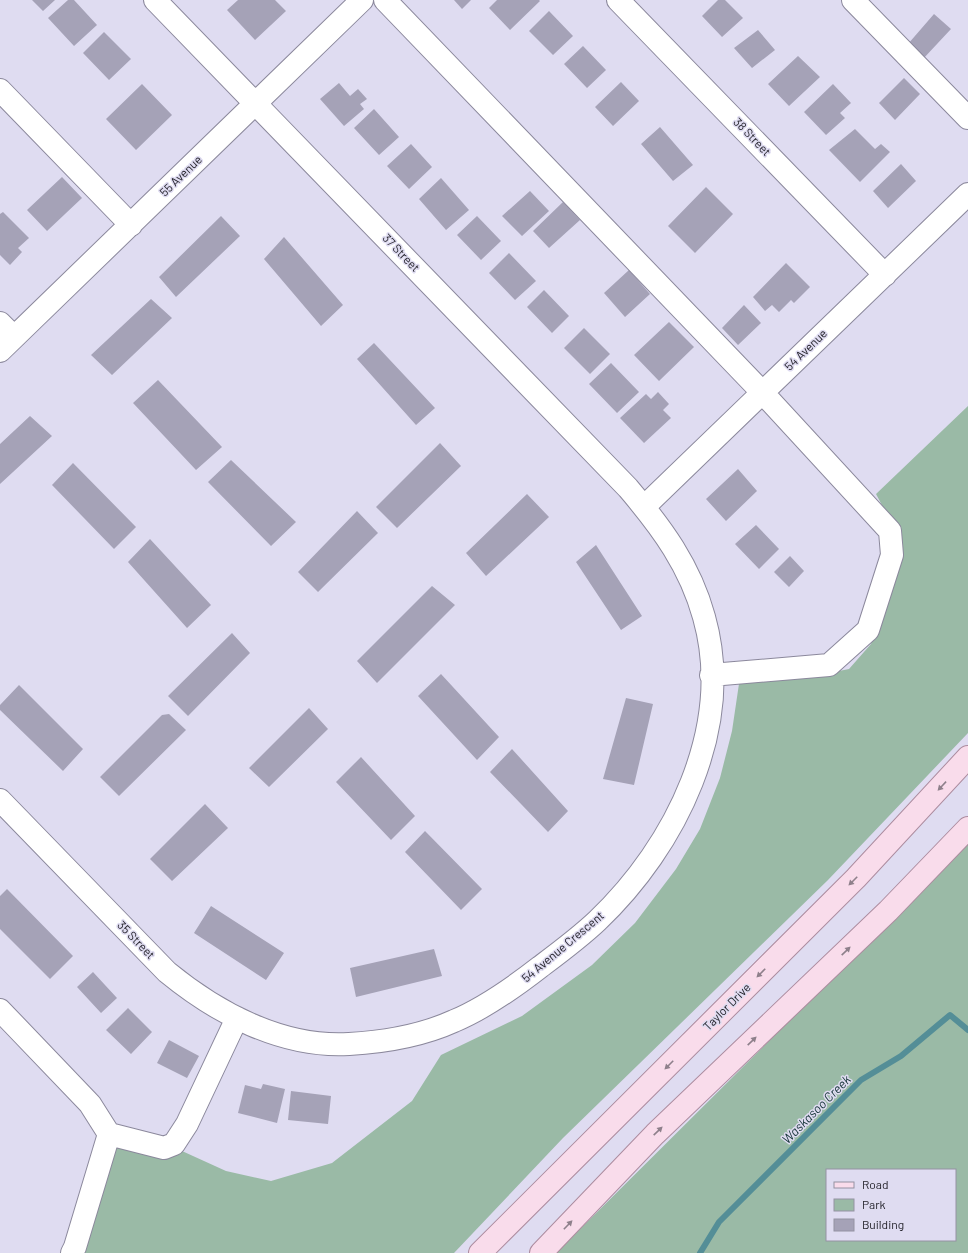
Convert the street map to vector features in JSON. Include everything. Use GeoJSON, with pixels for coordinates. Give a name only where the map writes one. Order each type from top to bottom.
{"type":"FeatureCollection","features":[{"type":"Feature","properties":{"kind":"main road","name":"Taylor Drive"},"geometry":{"type":"LineString","coordinates":[[480,1253],[856,878],[968,757]]}},
{"type":"Feature","properties":{"kind":"main road"},"geometry":{"type":"LineString","coordinates":[[541,1253],[655,1134],[888,911],[968,828]]}},
{"type":"Feature","properties":{"kind":"street","name":"37 Street"},"geometry":{"type":"LineString","coordinates":[[155,0],[573,431],[644,507]]}},
{"type":"Feature","properties":{"kind":"street","name":"55 Avenue"},"geometry":{"type":"LineString","coordinates":[[5,337],[131,225],[362,0]]}},
{"type":"Feature","properties":{"kind":"street"},"geometry":{"type":"LineString","coordinates":[[385,0],[762,392],[890,531],[892,555],[868,630],[829,665],[711,675]]}},
{"type":"Feature","properties":{"kind":"street","name":"38 Street"},"geometry":{"type":"LineString","coordinates":[[618,0],[885,275]]}},
{"type":"Feature","properties":{"kind":"street"},"geometry":{"type":"LineString","coordinates":[[853,0],[968,118]]}},
{"type":"Feature","properties":{"kind":"street"},"geometry":{"type":"LineString","coordinates":[[0,90],[131,225]]}},
{"type":"Feature","properties":{"kind":"street","name":"54 Avenue"},"geometry":{"type":"LineString","coordinates":[[644,507],[968,194]]}},
{"type":"Feature","properties":{"kind":"street","name":"54 Avenue Crescent"},"geometry":{"type":"LineString","coordinates":[[299,1040],[347,1044],[417,1034],[453,1022],[488,1004],[524,979],[597,920],[625,890],[653,855],[673,822],[689,788],[703,747],[708,726],[711,675],[709,645],[704,618],[694,589],[683,564],[668,538],[644,507]]}},
{"type":"Feature","properties":{"kind":"street","name":"35 Street"},"geometry":{"type":"LineString","coordinates":[[0,800],[167,972],[184,986],[237,1018],[267,1031],[299,1040]]}},
{"type":"Feature","properties":{"kind":"street"},"geometry":{"type":"LineString","coordinates":[[0,1010],[90,1104],[109,1134],[164,1148],[174,1144],[187,1124],[237,1018]]}},
{"type":"Feature","properties":{"kind":"street"},"geometry":{"type":"LineString","coordinates":[[72,1253],[109,1134]]}},
{"type":"Feature","properties":{"kind":"green space"},"geometry":{"type":"Polygon","coordinates":[[[968,406],[968,733],[828,880],[563,1138],[454,1253],[74,1253],[112,1132],[182,1151],[226,1171],[271,1181],[332,1163],[412,1101],[441,1055],[522,1016],[592,965],[635,923],[676,869],[700,829],[720,778],[732,731],[740,677],[819,675],[849,669],[871,644],[902,543],[876,494],[968,406]]]}},
{"type":"Feature","properties":{"kind":"green space"},"geometry":{"type":"Polygon","coordinates":[[[968,840],[968,1253],[556,1253],[952,859],[968,840]]]}},
{"type":"Feature","properties":{"kind":"building"},"geometry":{"type":"Polygon","coordinates":[[[32,0],[55,0],[43,11],[32,0]]]}},
{"type":"Feature","properties":{"kind":"building"},"geometry":{"type":"Polygon","coordinates":[[[68,0],[74,0],[97,25],[74,46],[48,18],[68,0]]]}},
{"type":"Feature","properties":{"kind":"building"},"geometry":{"type":"Polygon","coordinates":[[[238,0],[275,0],[286,11],[255,40],[227,10],[238,0]]]}},
{"type":"Feature","properties":{"kind":"building"},"geometry":{"type":"Polygon","coordinates":[[[454,0],[471,0],[462,9],[454,0]]]}},
{"type":"Feature","properties":{"kind":"building"},"geometry":{"type":"Polygon","coordinates":[[[497,0],[540,1],[510,30],[489,8],[497,0]]]}},
{"type":"Feature","properties":{"kind":"building"},"geometry":{"type":"Polygon","coordinates":[[[718,0],[725,0],[743,18],[722,37],[702,16],[718,0]]]}},
{"type":"Feature","properties":{"kind":"building"},"geometry":{"type":"Polygon","coordinates":[[[549,11],[573,36],[553,55],[529,31],[549,11]]]}},
{"type":"Feature","properties":{"kind":"building"},"geometry":{"type":"Polygon","coordinates":[[[934,14],[951,29],[923,59],[908,44],[934,14]]]}},
{"type":"Feature","properties":{"kind":"building"},"geometry":{"type":"Polygon","coordinates":[[[758,30],[775,50],[752,68],[734,48],[758,30]]]}},
{"type":"Feature","properties":{"kind":"building"},"geometry":{"type":"Polygon","coordinates":[[[104,32],[131,59],[109,80],[83,53],[104,32]]]}},
{"type":"Feature","properties":{"kind":"building"},"geometry":{"type":"Polygon","coordinates":[[[583,46],[606,70],[587,88],[564,64],[583,46]]]}},
{"type":"Feature","properties":{"kind":"building"},"geometry":{"type":"Polygon","coordinates":[[[798,56],[820,77],[789,106],[768,84],[798,56]]]}},
{"type":"Feature","properties":{"kind":"building"},"geometry":{"type":"Polygon","coordinates":[[[904,78],[920,94],[895,120],[879,103],[904,78]]]}},
{"type":"Feature","properties":{"kind":"building"},"geometry":{"type":"Polygon","coordinates":[[[621,82],[639,101],[613,126],[595,107],[621,82]]]}},
{"type":"Feature","properties":{"kind":"building"},"geometry":{"type":"Polygon","coordinates":[[[339,83],[350,96],[358,89],[367,99],[360,104],[364,109],[344,126],[320,99],[339,83]]]}},
{"type":"Feature","properties":{"kind":"building"},"geometry":{"type":"Polygon","coordinates":[[[142,84],[172,115],[136,150],[106,119],[142,84]]]}},
{"type":"Feature","properties":{"kind":"building"},"geometry":{"type":"Polygon","coordinates":[[[833,84],[851,103],[840,113],[845,118],[826,135],[804,112],[833,84]]]}},
{"type":"Feature","properties":{"kind":"building"},"geometry":{"type":"Polygon","coordinates":[[[374,109],[399,137],[379,155],[354,128],[374,109]]]}},
{"type":"Feature","properties":{"kind":"building"},"geometry":{"type":"Polygon","coordinates":[[[660,127],[693,165],[673,181],[641,144],[660,127]]]}},
{"type":"Feature","properties":{"kind":"building"},"geometry":{"type":"Polygon","coordinates":[[[855,129],[875,149],[881,144],[890,152],[860,182],[829,150],[855,129]]]}},
{"type":"Feature","properties":{"kind":"building"},"geometry":{"type":"Polygon","coordinates":[[[411,144],[432,167],[409,189],[387,166],[411,144]]]}},
{"type":"Feature","properties":{"kind":"building"},"geometry":{"type":"Polygon","coordinates":[[[901,164],[916,181],[888,208],[873,191],[901,164]]]}},
{"type":"Feature","properties":{"kind":"building"},"geometry":{"type":"Polygon","coordinates":[[[62,177],[82,198],[47,231],[27,210],[62,177]]]}},
{"type":"Feature","properties":{"kind":"building"},"geometry":{"type":"Polygon","coordinates":[[[441,178],[469,210],[446,230],[419,199],[441,178]]]}},
{"type":"Feature","properties":{"kind":"building"},"geometry":{"type":"Polygon","coordinates":[[[706,187],[733,214],[695,253],[668,226],[706,187]]]}},
{"type":"Feature","properties":{"kind":"building"},"geometry":{"type":"Polygon","coordinates":[[[530,191],[549,211],[522,236],[502,216],[530,191]]]}},
{"type":"Feature","properties":{"kind":"building"},"geometry":{"type":"Polygon","coordinates":[[[563,202],[580,220],[549,248],[533,231],[563,202]]]}},
{"type":"Feature","properties":{"kind":"building"},"geometry":{"type":"Polygon","coordinates":[[[3,212],[29,238],[18,248],[22,252],[10,265],[0,255],[0,214],[3,212]]]}},
{"type":"Feature","properties":{"kind":"building"},"geometry":{"type":"Polygon","coordinates":[[[221,216],[240,236],[176,297],[159,277],[221,216]]]}},
{"type":"Feature","properties":{"kind":"building"},"geometry":{"type":"Polygon","coordinates":[[[477,216],[501,241],[481,260],[457,235],[477,216]]]}},
{"type":"Feature","properties":{"kind":"building"},"geometry":{"type":"Polygon","coordinates":[[[284,237],[343,305],[321,326],[264,259],[284,237]]]}},
{"type":"Feature","properties":{"kind":"building"},"geometry":{"type":"Polygon","coordinates":[[[509,253],[536,281],[515,300],[489,273],[509,253]]]}},
{"type":"Feature","properties":{"kind":"building"},"geometry":{"type":"Polygon","coordinates":[[[786,263],[810,287],[794,303],[791,300],[779,312],[772,305],[765,311],[753,297],[786,263]]]}},
{"type":"Feature","properties":{"kind":"building"},"geometry":{"type":"Polygon","coordinates":[[[629,270],[650,294],[625,317],[604,293],[629,270]]]}},
{"type":"Feature","properties":{"kind":"building"},"geometry":{"type":"Polygon","coordinates":[[[544,290],[569,316],[552,333],[527,307],[544,290]]]}},
{"type":"Feature","properties":{"kind":"building"},"geometry":{"type":"Polygon","coordinates":[[[151,299],[172,318],[112,375],[91,355],[151,299]]]}},
{"type":"Feature","properties":{"kind":"building"},"geometry":{"type":"Polygon","coordinates":[[[744,305],[761,323],[738,345],[722,328],[744,305]]]}},
{"type":"Feature","properties":{"kind":"building"},"geometry":{"type":"Polygon","coordinates":[[[669,322],[694,347],[659,381],[634,355],[669,322]]]}},
{"type":"Feature","properties":{"kind":"building"},"geometry":{"type":"Polygon","coordinates":[[[584,328],[610,354],[590,374],[564,348],[584,328]]]}},
{"type":"Feature","properties":{"kind":"building"},"geometry":{"type":"Polygon","coordinates":[[[374,343],[435,408],[416,425],[357,359],[374,343]]]}},
{"type":"Feature","properties":{"kind":"building"},"geometry":{"type":"Polygon","coordinates":[[[611,363],[639,392],[617,413],[589,384],[611,363]]]}},
{"type":"Feature","properties":{"kind":"building"},"geometry":{"type":"Polygon","coordinates":[[[158,380],[222,447],[196,470],[133,403],[158,380]]]}},
{"type":"Feature","properties":{"kind":"building"},"geometry":{"type":"Polygon","coordinates":[[[658,392],[669,404],[663,410],[671,418],[644,443],[620,418],[646,394],[651,399],[658,392]]]}},
{"type":"Feature","properties":{"kind":"building"},"geometry":{"type":"Polygon","coordinates":[[[30,416],[52,436],[0,484],[0,444],[30,416]]]}},
{"type":"Feature","properties":{"kind":"building"},"geometry":{"type":"Polygon","coordinates":[[[440,443],[461,466],[397,528],[376,507],[440,443]]]}},
{"type":"Feature","properties":{"kind":"building"},"geometry":{"type":"Polygon","coordinates":[[[231,460],[296,522],[271,546],[208,482],[231,460]]]}},
{"type":"Feature","properties":{"kind":"building"},"geometry":{"type":"Polygon","coordinates":[[[73,463],[136,527],[114,549],[52,485],[73,463]]]}},
{"type":"Feature","properties":{"kind":"building"},"geometry":{"type":"Polygon","coordinates":[[[738,469],[757,491],[726,521],[706,499],[738,469]]]}},
{"type":"Feature","properties":{"kind":"building"},"geometry":{"type":"Polygon","coordinates":[[[527,494],[549,517],[486,576],[466,553],[527,494]]]}},
{"type":"Feature","properties":{"kind":"building"},"geometry":{"type":"Polygon","coordinates":[[[357,511],[378,533],[318,592],[298,572],[357,511]]]}},
{"type":"Feature","properties":{"kind":"building"},"geometry":{"type":"Polygon","coordinates":[[[756,525],[779,549],[759,569],[735,544],[756,525]]]}},
{"type":"Feature","properties":{"kind":"building"},"geometry":{"type":"Polygon","coordinates":[[[150,539],[211,605],[187,628],[128,562],[150,539]]]}},
{"type":"Feature","properties":{"kind":"building"},"geometry":{"type":"Polygon","coordinates":[[[596,545],[642,616],[621,630],[576,562],[596,545]]]}},
{"type":"Feature","properties":{"kind":"building"},"geometry":{"type":"Polygon","coordinates":[[[790,556],[804,571],[789,587],[774,572],[790,556]]]}},
{"type":"Feature","properties":{"kind":"building"},"geometry":{"type":"Polygon","coordinates":[[[432,586],[455,605],[377,683],[357,661],[432,586]]]}},
{"type":"Feature","properties":{"kind":"building"},"geometry":{"type":"Polygon","coordinates":[[[232,633],[250,653],[188,716],[168,696],[232,633]]]}},
{"type":"Feature","properties":{"kind":"building"},"geometry":{"type":"Polygon","coordinates":[[[441,674],[499,737],[477,760],[418,696],[441,674]]]}},
{"type":"Feature","properties":{"kind":"building"},"geometry":{"type":"Polygon","coordinates":[[[19,685],[83,749],[63,771],[0,710],[0,705],[19,685]]]}},
{"type":"Feature","properties":{"kind":"building"},"geometry":{"type":"Polygon","coordinates":[[[626,698],[653,704],[634,785],[603,779],[626,698]]]}},
{"type":"Feature","properties":{"kind":"building"},"geometry":{"type":"Polygon","coordinates":[[[309,708],[328,729],[269,787],[249,768],[309,708]]]}},
{"type":"Feature","properties":{"kind":"building"},"geometry":{"type":"Polygon","coordinates":[[[169,714],[186,730],[119,796],[100,777],[162,715],[169,714]]]}},
{"type":"Feature","properties":{"kind":"building"},"geometry":{"type":"Polygon","coordinates":[[[512,749],[568,811],[548,832],[490,772],[512,749]]]}},
{"type":"Feature","properties":{"kind":"building"},"geometry":{"type":"Polygon","coordinates":[[[361,757],[415,816],[391,840],[336,782],[361,757]]]}},
{"type":"Feature","properties":{"kind":"building"},"geometry":{"type":"Polygon","coordinates":[[[205,804],[228,828],[172,881],[150,859],[205,804]]]}},
{"type":"Feature","properties":{"kind":"building"},"geometry":{"type":"Polygon","coordinates":[[[425,831],[482,889],[461,910],[405,852],[425,831]]]}},
{"type":"Feature","properties":{"kind":"building"},"geometry":{"type":"Polygon","coordinates":[[[7,889],[73,956],[50,979],[0,929],[0,896],[7,889]]]}},
{"type":"Feature","properties":{"kind":"building"},"geometry":{"type":"Polygon","coordinates":[[[211,906],[284,953],[266,980],[194,933],[211,906]]]}},
{"type":"Feature","properties":{"kind":"building"},"geometry":{"type":"Polygon","coordinates":[[[434,949],[442,976],[356,997],[350,968],[434,949]]]}},
{"type":"Feature","properties":{"kind":"building"},"geometry":{"type":"Polygon","coordinates":[[[93,972],[117,998],[101,1013],[77,987],[93,972]]]}},
{"type":"Feature","properties":{"kind":"building"},"geometry":{"type":"Polygon","coordinates":[[[128,1008],[152,1032],[131,1054],[106,1030],[128,1008]]]}},
{"type":"Feature","properties":{"kind":"building"},"geometry":{"type":"Polygon","coordinates":[[[169,1040],[199,1056],[187,1078],[157,1063],[169,1040]]]}},
{"type":"Feature","properties":{"kind":"building"},"geometry":{"type":"Polygon","coordinates":[[[263,1084],[285,1089],[277,1123],[238,1113],[245,1085],[261,1089],[263,1084]]]}},
{"type":"Feature","properties":{"kind":"building"},"geometry":{"type":"Polygon","coordinates":[[[291,1091],[331,1096],[328,1124],[288,1120],[291,1091]]]}},
{"type":"Feature","properties":{"kind":"waterway","name":"Waskasoo Creek"},"geometry":{"type":"LineString","coordinates":[[700,1253],[719,1222],[861,1080],[901,1056],[950,1015],[968,1030]]}}]}
